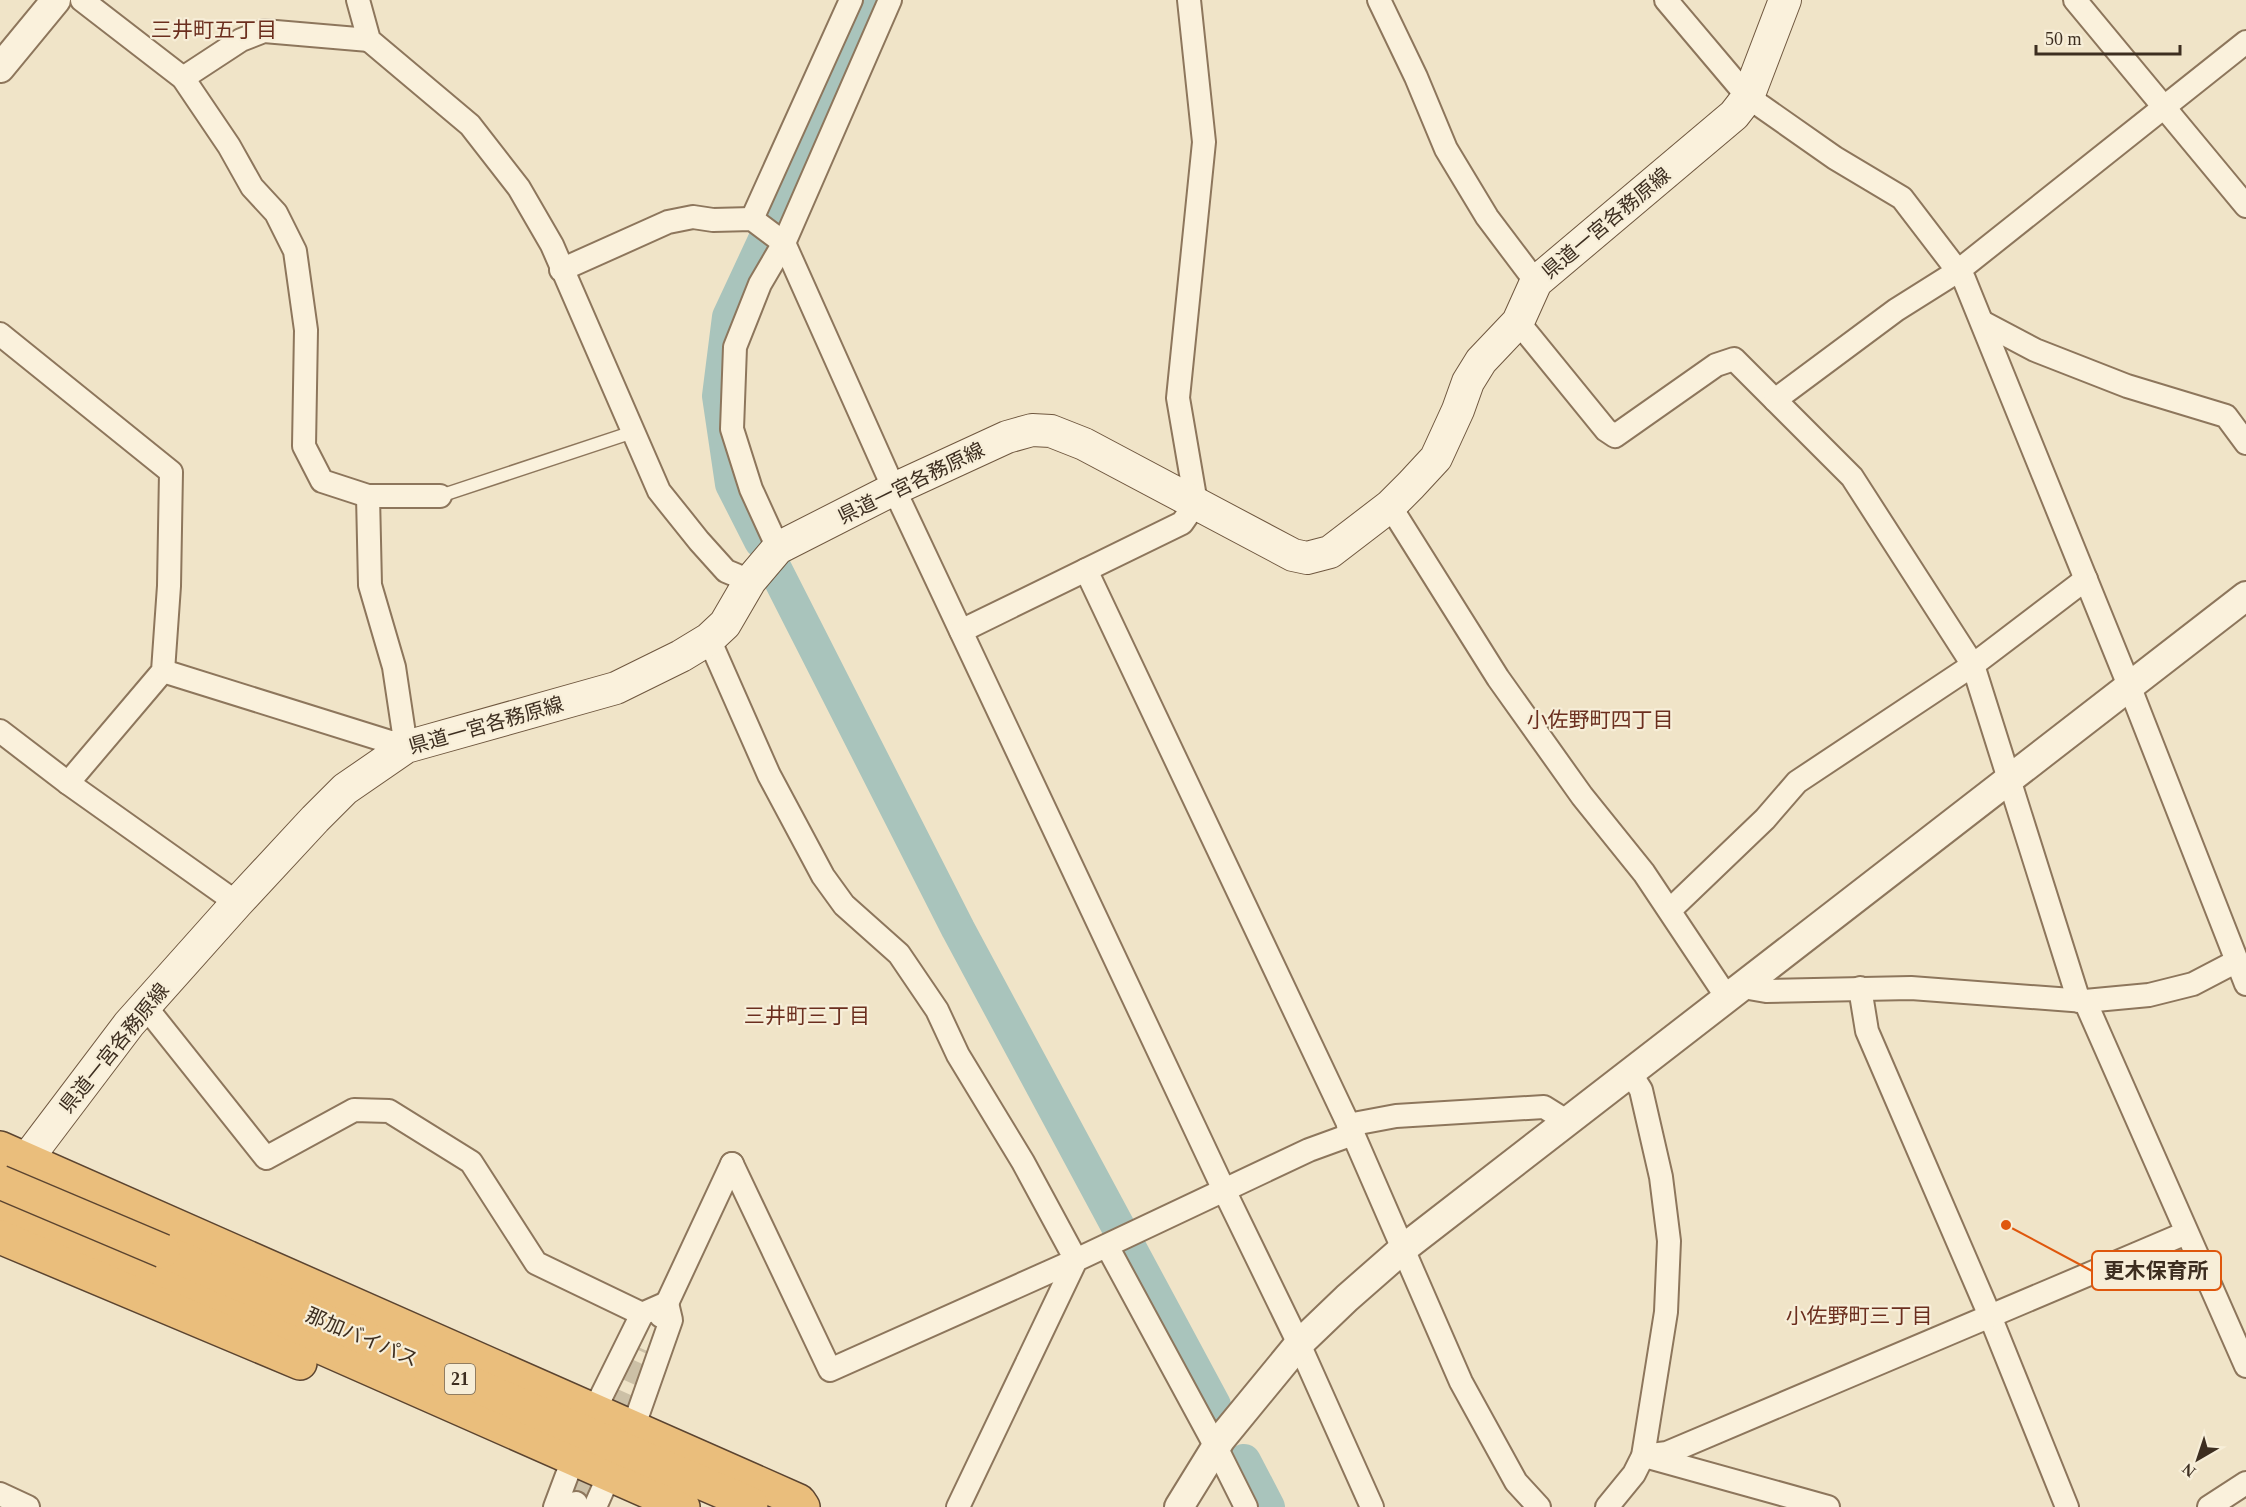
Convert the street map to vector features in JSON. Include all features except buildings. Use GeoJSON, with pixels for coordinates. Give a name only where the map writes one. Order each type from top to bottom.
{"type":"FeatureCollection","features":[{"type":"Feature","properties":{"kind":"highway"},"geometry":{"type":"LineString","coordinates":[[13,1154],[799,1501],[803,1507]]}},
{"type":"Feature","properties":{"kind":"highway","name":"那加バイパス"},"geometry":{"type":"LineString","coordinates":[[0,1182],[159,1263],[683,1507]]}},
{"type":"Feature","properties":{"kind":"highway","name":"那加バイパス"},"geometry":{"type":"LineString","coordinates":[[0,1210],[159,1263],[757,1507]]}},
{"type":"Feature","properties":{"kind":"highway"},"geometry":{"type":"LineString","coordinates":[[0,1237],[578,1498],[641,1507]]}},
{"type":"Feature","properties":{"kind":"main road","name":"県道一宮各務原線"},"geometry":{"type":"LineString","coordinates":[[0,1195],[13,1154],[237,903],[345,789],[406,747],[616,688],[681,656],[709,639],[725,624],[750,582],[778,548],[894,489],[1007,437],[1032,430],[1051,431],[1084,444],[1293,555],[1307,558],[1330,552],[1390,506],[1436,458],[1472,375],[1518,322],[1536,282],[1734,115],[1748,97],[1785,0]]}},
{"type":"Feature","properties":{"kind":"street"},"geometry":{"type":"LineString","coordinates":[[0,68],[56,0]]}},
{"type":"Feature","properties":{"kind":"street"},"geometry":{"type":"LineString","coordinates":[[82,0],[183,78],[229,146],[252,187],[276,213],[295,251],[306,330],[304,446],[322,481],[368,496],[440,496]]}},
{"type":"Feature","properties":{"kind":"street"},"geometry":{"type":"LineString","coordinates":[[358,0],[369,40],[470,125],[519,188],[552,245],[659,491],[726,571],[750,582]]}},
{"type":"Feature","properties":{"kind":"street"},"geometry":{"type":"LineString","coordinates":[[778,548],[751,489],[732,429],[735,347],[760,284],[769,231],[851,0]]}},
{"type":"Feature","properties":{"kind":"street"},"geometry":{"type":"LineString","coordinates":[[769,231],[890,0]]}},
{"type":"Feature","properties":{"kind":"street"},"geometry":{"type":"LineString","coordinates":[[961,631],[1182,523],[1196,503],[1178,398],[1204,142],[1189,0]]}},
{"type":"Feature","properties":{"kind":"street"},"geometry":{"type":"LineString","coordinates":[[1379,0],[1416,77],[1446,149],[1487,217],[1536,282]]}},
{"type":"Feature","properties":{"kind":"street"},"geometry":{"type":"LineString","coordinates":[[1666,0],[1748,97],[1835,159],[1902,198],[1964,279],[2239,953],[2246,984]]}},
{"type":"Feature","properties":{"kind":"street"},"geometry":{"type":"LineString","coordinates":[[2075,0],[2246,206]]}},
{"type":"Feature","properties":{"kind":"street"},"geometry":{"type":"LineString","coordinates":[[183,78],[241,40],[264,31],[369,40]]}},
{"type":"Feature","properties":{"kind":"street"},"geometry":{"type":"LineString","coordinates":[[1775,400],[1896,310],[1958,271],[2246,42]]}},
{"type":"Feature","properties":{"kind":"street"},"geometry":{"type":"LineString","coordinates":[[561,270],[668,222],[693,217],[769,231]]}},
{"type":"Feature","properties":{"kind":"street"},"geometry":{"type":"LineString","coordinates":[[769,231],[894,489],[1224,1190],[1299,1344],[1372,1507]]}},
{"type":"Feature","properties":{"kind":"street"},"geometry":{"type":"LineString","coordinates":[[1518,322],[1606,430],[1615,436],[1716,366],[1734,359],[1852,477],[1973,664],[2008,781],[2082,1001],[2246,1366]]}},
{"type":"Feature","properties":{"kind":"street"},"geometry":{"type":"LineString","coordinates":[[1982,322],[2035,350],[2127,386],[2226,416],[2246,442]]}},
{"type":"Feature","properties":{"kind":"street"},"geometry":{"type":"LineString","coordinates":[[0,334],[171,472],[169,586],[163,671],[68,783]]}},
{"type":"Feature","properties":{"kind":"street"},"geometry":{"type":"LineString","coordinates":[[163,671],[406,747],[394,667],[370,585],[368,496]]}},
{"type":"Feature","properties":{"kind":"street"},"geometry":{"type":"LineString","coordinates":[[1390,506],[1498,678],[1582,796],[1735,993]]}},
{"type":"Feature","properties":{"kind":"street"},"geometry":{"type":"LineString","coordinates":[[1086,570],[1351,1129],[1461,1382],[1516,1482],[1539,1507]]}},
{"type":"Feature","properties":{"kind":"street"},"geometry":{"type":"LineString","coordinates":[[1670,910],[1765,819],[1797,782],[1973,664],[2086,579]]}},
{"type":"Feature","properties":{"kind":"street"},"geometry":{"type":"LineString","coordinates":[[1179,1507],[1216,1447],[1299,1344],[1404,1248],[2246,596]]}},
{"type":"Feature","properties":{"kind":"street"},"geometry":{"type":"LineString","coordinates":[[709,639],[769,775],[823,876],[844,905],[899,954],[937,1011],[958,1055],[1023,1162],[1076,1260]]}},
{"type":"Feature","properties":{"kind":"street"},"geometry":{"type":"LineString","coordinates":[[0,731],[68,783],[237,903]]}},
{"type":"Feature","properties":{"kind":"street"},"geometry":{"type":"LineString","coordinates":[[1735,993],[1911,988],[2082,1001],[2149,995],[2193,984],[2239,953]]}},
{"type":"Feature","properties":{"kind":"street"},"geometry":{"type":"LineString","coordinates":[[1860,988],[1867,1031],[1990,1316],[2067,1507]]}},
{"type":"Feature","properties":{"kind":"street"},"geometry":{"type":"LineString","coordinates":[[145,1006],[266,1158],[354,1110],[389,1111],[471,1162],[536,1263],[642,1314]]}},
{"type":"Feature","properties":{"kind":"street"},"geometry":{"type":"LineString","coordinates":[[1607,1507],[1634,1474],[1643,1456],[1666,1312],[1669,1241],[1661,1177],[1641,1090],[1631,1074]]}},
{"type":"Feature","properties":{"kind":"street"},"geometry":{"type":"LineString","coordinates":[[645,1350],[732,1164],[830,1370],[1076,1260],[1351,1129],[1396,1116],[1544,1107],[1568,1122]]}},
{"type":"Feature","properties":{"kind":"street"},"geometry":{"type":"LineString","coordinates":[[1643,1456],[1667,1453],[2186,1233]]}},
{"type":"Feature","properties":{"kind":"street"},"geometry":{"type":"LineString","coordinates":[[1119,1240],[1246,1507]]}},
{"type":"Feature","properties":{"kind":"street"},"geometry":{"type":"LineString","coordinates":[[958,1507],[1076,1260]]}},
{"type":"Feature","properties":{"kind":"street"},"geometry":{"type":"LineString","coordinates":[[594,1411],[642,1314],[667,1303]]}},
{"type":"Feature","properties":{"kind":"street"},"geometry":{"type":"LineString","coordinates":[[633,1428],[671,1320],[667,1303]]}},
{"type":"Feature","properties":{"kind":"street"},"geometry":{"type":"LineString","coordinates":[[1643,1456],[1827,1507]]}},
{"type":"Feature","properties":{"kind":"street"},"geometry":{"type":"LineString","coordinates":[[2209,1507],[2246,1483]]}},
{"type":"Feature","properties":{"kind":"street"},"geometry":{"type":"LineString","coordinates":[[0,1494],[28,1507]]}},
{"type":"Feature","properties":{"kind":"lane"},"geometry":{"type":"LineString","coordinates":[[440,496],[633,432]]}},
{"type":"Feature","properties":{"kind":"waterway"},"geometry":{"type":"LineString","coordinates":[[761,541],[732,484],[719,396],[729,317],[803,158],[870,0]]}},
{"type":"Feature","properties":{"kind":"waterway"},"geometry":{"type":"LineString","coordinates":[[774,567],[958,929],[1214,1405]]}},
{"type":"Feature","properties":{"kind":"waterway"},"geometry":{"type":"LineString","coordinates":[[1244,1461],[1268,1507]]}},
{"type":"Feature","properties":{"kind":"tunnel"},"geometry":{"type":"LineString","coordinates":[[576,1503],[645,1350]]}},
{"type":"Feature","properties":{"kind":"place","name":"更木保育所"},"geometry":{"type":"Point","coordinates":[2006,1225]}},
{"type":"Feature","properties":{"kind":"district","name":"三井町五丁目"},"geometry":{"type":"Point","coordinates":[214,30]}},
{"type":"Feature","properties":{"kind":"district","name":"小佐野町四丁目"},"geometry":{"type":"Point","coordinates":[1600,720]}},
{"type":"Feature","properties":{"kind":"district","name":"三井町三丁目"},"geometry":{"type":"Point","coordinates":[807,1016]}},
{"type":"Feature","properties":{"kind":"district","name":"小佐野町三丁目"},"geometry":{"type":"Point","coordinates":[1859,1316]}}]}
